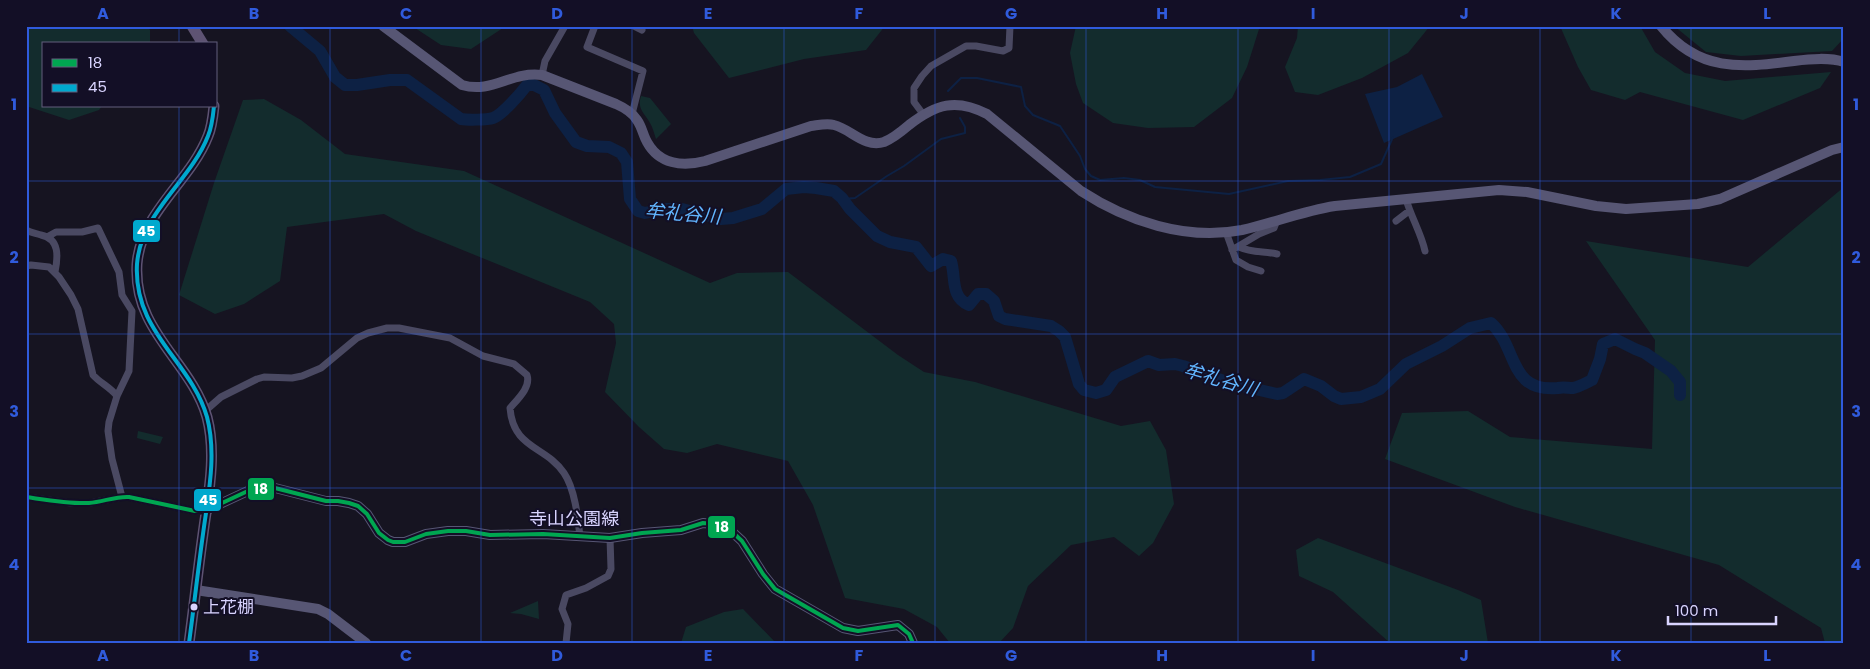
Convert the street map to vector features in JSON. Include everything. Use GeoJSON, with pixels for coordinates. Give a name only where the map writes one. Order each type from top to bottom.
{"type":"FeatureCollection","features":[{"type":"Feature","properties":{"kind":"main road"},"geometry":{"type":"LineString","coordinates":[[192,26],[202,42]]}},
{"type":"Feature","properties":{"kind":"main road"},"geometry":{"type":"LineString","coordinates":[[189,643],[207,510],[211,448],[205,411],[194,389],[151,324],[138,288],[137,263],[142,243],[153,218],[194,161],[208,136],[214,108]]}},
{"type":"Feature","properties":{"kind":"street"},"geometry":{"type":"LineString","coordinates":[[383,26],[462,85],[472,88],[488,87],[517,76],[528,74],[542,75],[616,104],[632,114],[638,121],[652,150],[669,162],[685,165],[705,161],[822,124],[838,126],[871,143],[882,142],[892,138],[931,109],[950,104],[975,108],[992,118],[1081,191],[1106,207],[1176,230],[1206,233],[1249,228],[1313,210],[1335,206],[1499,190],[1527,192],[1626,210],[1698,204],[1720,199],[1832,150],[1844,147]]}},
{"type":"Feature","properties":{"kind":"street"},"geometry":{"type":"LineString","coordinates":[[542,75],[545,60],[566,26]]}},
{"type":"Feature","properties":{"kind":"street"},"geometry":{"type":"LineString","coordinates":[[595,26],[587,47],[643,71],[632,114]]}},
{"type":"Feature","properties":{"kind":"street"},"geometry":{"type":"LineString","coordinates":[[634,26],[642,30]]}},
{"type":"Feature","properties":{"kind":"street"},"geometry":{"type":"LineString","coordinates":[[923,114],[914,102],[914,88],[931,66],[966,46],[1003,51],[1009,48],[1010,26]]}},
{"type":"Feature","properties":{"kind":"street"},"geometry":{"type":"LineString","coordinates":[[1661,26],[1681,46],[1710,62],[1745,66],[1804,60],[1838,60],[1844,62]]}},
{"type":"Feature","properties":{"kind":"street"},"geometry":{"type":"LineString","coordinates":[[1406,199],[1425,251]]}},
{"type":"Feature","properties":{"kind":"street"},"geometry":{"type":"LineString","coordinates":[[1396,221],[1409,211]]}},
{"type":"Feature","properties":{"kind":"street"},"geometry":{"type":"LineString","coordinates":[[1232,250],[1240,247],[1258,234],[1274,228],[1277,220]]}},
{"type":"Feature","properties":{"kind":"street"},"geometry":{"type":"LineString","coordinates":[[48,237],[56,232],[82,232],[98,228],[120,272],[122,295],[132,311],[129,371],[117,396],[108,431],[112,459],[122,497]]}},
{"type":"Feature","properties":{"kind":"street"},"geometry":{"type":"LineString","coordinates":[[26,230],[32,234],[48,237],[54,242],[57,248],[55,272]]}},
{"type":"Feature","properties":{"kind":"street"},"geometry":{"type":"LineString","coordinates":[[1226,232],[1236,260],[1248,267],[1261,271]]}},
{"type":"Feature","properties":{"kind":"street"},"geometry":{"type":"LineString","coordinates":[[1240,247],[1249,252],[1277,254]]}},
{"type":"Feature","properties":{"kind":"street"},"geometry":{"type":"LineString","coordinates":[[26,266],[49,267],[55,272],[78,309],[94,374],[99,381],[112,389],[117,396]]}},
{"type":"Feature","properties":{"kind":"street"},"geometry":{"type":"LineString","coordinates":[[205,411],[221,397],[257,379],[264,377],[292,378],[321,368],[357,338],[377,329],[399,328],[450,338],[483,356],[514,364],[527,375],[527,386],[510,408],[512,423],[519,436],[565,474],[574,500],[580,537]]}},
{"type":"Feature","properties":{"kind":"street","name":"寺山公園線"},"geometry":{"type":"LineString","coordinates":[[207,510],[250,490],[275,488],[326,501],[349,503],[358,506],[367,514],[379,533],[393,542],[404,542],[426,534],[448,531],[466,531],[490,535],[542,534],[610,538],[681,530],[703,523],[723,526],[736,534],[742,541],[775,589],[843,628],[858,631],[898,625],[909,634],[912,643]]}},
{"type":"Feature","properties":{"kind":"street"},"geometry":{"type":"LineString","coordinates":[[26,497],[70,503],[90,503],[122,497],[195,511],[207,510]]}},
{"type":"Feature","properties":{"kind":"street"},"geometry":{"type":"LineString","coordinates":[[566,643],[568,624],[562,609],[566,596],[608,576],[611,568],[610,538]]}},
{"type":"Feature","properties":{"kind":"street"},"geometry":{"type":"LineString","coordinates":[[196,590],[318,610],[328,614],[364,642]]}},
{"type":"Feature","properties":{"kind":"green space"},"geometry":{"type":"Polygon","coordinates":[[[26,26],[147,26],[150,30],[150,42],[42,42],[42,108],[100,108],[69,120],[26,106],[26,26]]]}},
{"type":"Feature","properties":{"kind":"green space"},"geometry":{"type":"Polygon","coordinates":[[[412,26],[506,26],[471,49],[441,45],[412,26]]]}},
{"type":"Feature","properties":{"kind":"green space"},"geometry":{"type":"Polygon","coordinates":[[[692,26],[885,26],[866,50],[804,59],[729,78],[694,33],[692,26]]]}},
{"type":"Feature","properties":{"kind":"green space"},"geometry":{"type":"Polygon","coordinates":[[[1076,26],[1260,26],[1247,67],[1232,98],[1194,127],[1148,128],[1113,123],[1083,103],[1076,84],[1070,53],[1076,26]]]}},
{"type":"Feature","properties":{"kind":"green space"},"geometry":{"type":"Polygon","coordinates":[[[1298,26],[1430,26],[1408,53],[1362,78],[1318,95],[1295,92],[1285,67],[1297,38],[1298,26]]]}},
{"type":"Feature","properties":{"kind":"green space"},"geometry":{"type":"Polygon","coordinates":[[[1560,26],[1640,26],[1655,52],[1685,73],[1725,81],[1831,72],[1820,88],[1743,120],[1640,92],[1625,100],[1591,90],[1578,67],[1560,26]]]}},
{"type":"Feature","properties":{"kind":"green space"},"geometry":{"type":"Polygon","coordinates":[[[1674,26],[1844,26],[1844,38],[1832,51],[1741,56],[1706,52],[1674,26]]]}},
{"type":"Feature","properties":{"kind":"green space"},"geometry":{"type":"Polygon","coordinates":[[[641,96],[650,98],[671,124],[656,139],[651,125],[642,110],[640,104],[641,96]]]}},
{"type":"Feature","properties":{"kind":"green space"},"geometry":{"type":"Polygon","coordinates":[[[264,99],[301,120],[345,154],[464,171],[710,283],[737,273],[788,272],[898,355],[924,372],[975,382],[1121,426],[1150,421],[1166,450],[1174,504],[1153,543],[1139,556],[1114,537],[1071,545],[1028,586],[1013,628],[999,643],[950,643],[937,627],[904,609],[845,598],[813,505],[788,461],[717,444],[687,453],[664,449],[639,427],[605,392],[616,343],[614,324],[590,302],[416,231],[384,214],[287,227],[280,281],[244,304],[215,314],[179,295],[214,183],[243,100],[264,99]]]}},
{"type":"Feature","properties":{"kind":"green space"},"geometry":{"type":"Polygon","coordinates":[[[1844,187],[1844,643],[1825,643],[1821,628],[1719,565],[1515,507],[1385,459],[1402,413],[1468,411],[1510,437],[1652,449],[1655,340],[1586,241],[1748,267],[1844,187]]]}},
{"type":"Feature","properties":{"kind":"green space"},"geometry":{"type":"Polygon","coordinates":[[[138,431],[163,437],[160,444],[137,438],[138,431]]]}},
{"type":"Feature","properties":{"kind":"green space"},"geometry":{"type":"Polygon","coordinates":[[[1318,538],[1481,600],[1488,643],[1390,643],[1333,592],[1299,576],[1296,550],[1318,538]]]}},
{"type":"Feature","properties":{"kind":"green space"},"geometry":{"type":"Polygon","coordinates":[[[538,601],[539,619],[510,613],[538,601]]]}},
{"type":"Feature","properties":{"kind":"green space"},"geometry":{"type":"Polygon","coordinates":[[[743,609],[776,643],[681,643],[686,627],[724,612],[743,609]]]}},
{"type":"Feature","properties":{"kind":"water"},"geometry":{"type":"Polygon","coordinates":[[[1422,74],[1443,117],[1384,143],[1365,94],[1397,87],[1422,74]]]}},
{"type":"Feature","properties":{"kind":"waterway","name":"牟礼谷川"},"geometry":{"type":"LineString","coordinates":[[290,26],[320,51],[335,77],[345,85],[407,80],[461,119],[486,119],[497,116],[527,85],[534,85],[544,90],[555,113],[576,142],[587,146],[609,147],[621,153],[627,162],[630,199],[638,211],[645,213],[662,209],[682,209],[721,219],[733,218],[762,209],[786,189],[804,187],[834,191],[877,236],[890,242],[916,247],[931,266],[943,259],[951,261],[956,292],[969,305],[978,294],[986,294],[994,301],[999,316],[1005,319],[1051,326],[1059,331],[1065,337],[1079,384],[1084,390],[1096,393],[1106,390],[1115,377],[1148,361],[1159,365],[1175,364],[1183,366],[1229,383],[1277,394],[1283,393],[1304,379],[1321,386],[1341,399],[1361,397],[1380,389],[1406,364],[1442,346],[1470,328],[1491,323],[1500,333],[1522,376],[1530,383],[1542,388],[1573,388],[1592,380],[1600,359],[1603,344],[1615,339],[1645,353],[1671,371],[1680,382],[1680,395]]}},
{"type":"Feature","properties":{"kind":"waterway"},"geometry":{"type":"LineString","coordinates":[[948,91],[961,78],[977,78],[1021,87],[1025,106],[1033,115],[1060,126],[1091,176],[1100,180],[1124,178],[1140,180],[1155,187],[1229,194],[1288,181],[1350,177],[1381,164],[1393,137]]}},
{"type":"Feature","properties":{"kind":"waterway"},"geometry":{"type":"LineString","coordinates":[[843,199],[855,198],[941,139],[965,133],[965,127],[960,118]]}},
{"type":"Feature","properties":{"kind":"transit line","name":"45"},"geometry":{"type":"LineString","coordinates":[[189,643],[211,476],[210,431],[199,397],[189,379],[153,328],[144,309],[138,288],[137,264],[140,245],[156,213],[200,153],[208,136],[214,108]]}},
{"type":"Feature","properties":{"kind":"transit line","name":"18"},"geometry":{"type":"LineString","coordinates":[[26,497],[58,502],[81,503],[129,497],[195,511],[207,510],[250,490],[275,488],[326,501],[338,501],[358,506],[367,514],[379,533],[393,542],[405,542],[426,534],[448,531],[466,531],[490,535],[543,534],[610,538],[681,530],[703,523],[713,524],[729,529],[742,541],[775,589],[843,628],[858,631],[898,625],[909,634],[913,643]]}},
{"type":"Feature","properties":{"kind":"place","name":"上花棚"},"geometry":{"type":"Point","coordinates":[194,607]}}]}
